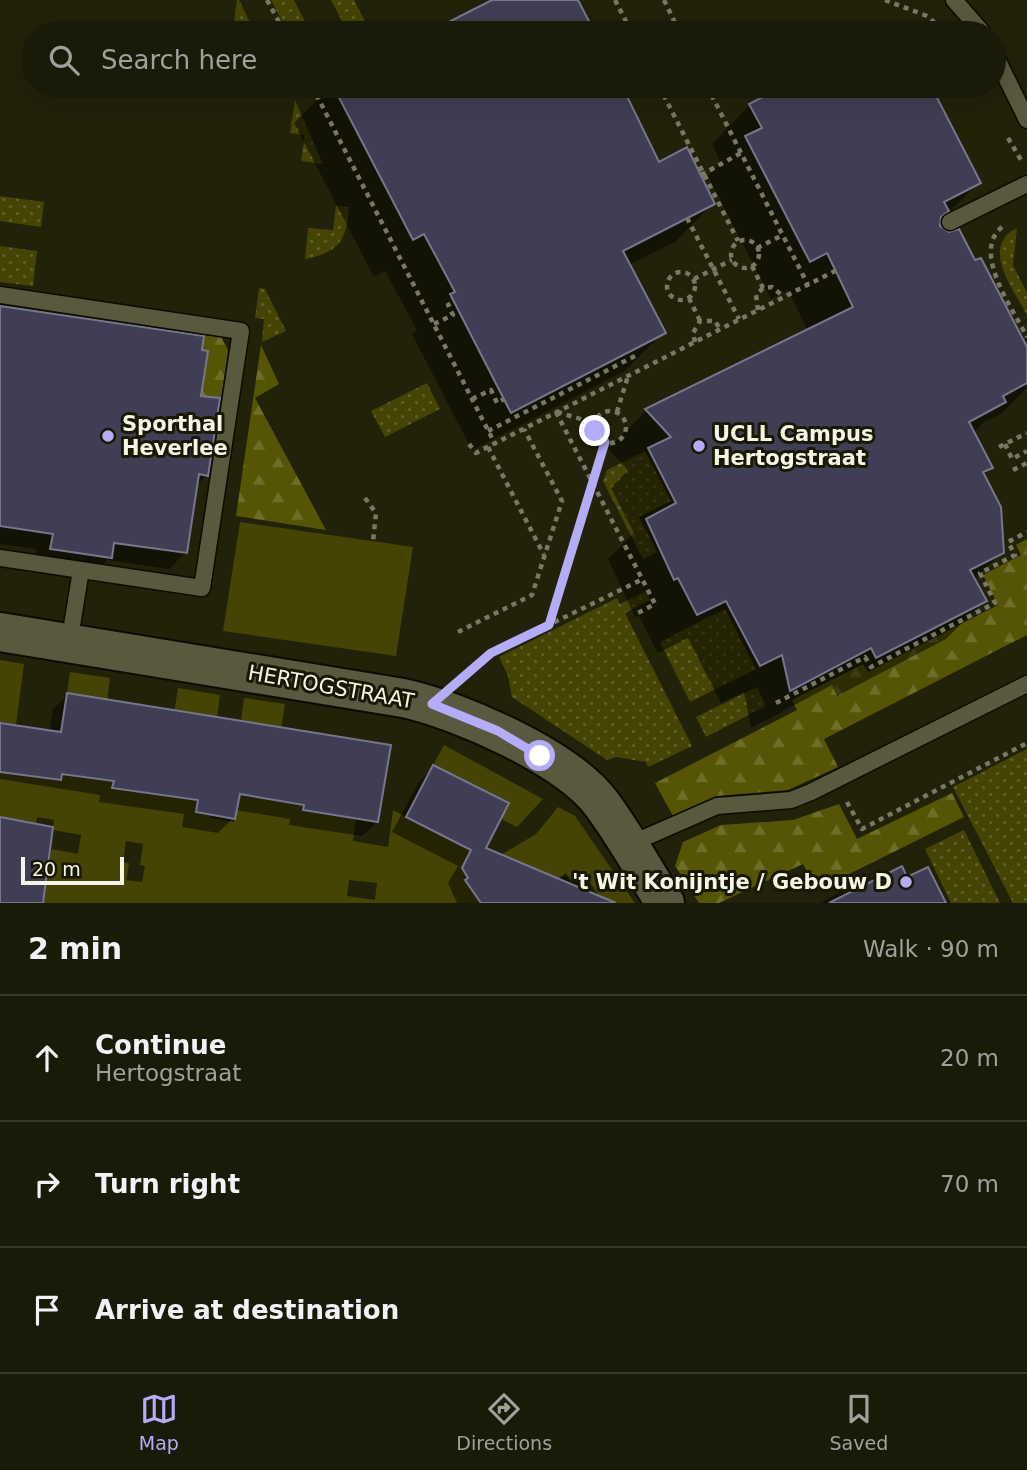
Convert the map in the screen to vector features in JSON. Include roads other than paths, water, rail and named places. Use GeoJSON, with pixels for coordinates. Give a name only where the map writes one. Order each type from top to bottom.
{"type":"FeatureCollection","features":[{"type":"Feature","properties":{"kind":"street","name":"HERTOGSTRAAT"},"geometry":{"type":"LineString","coordinates":[[0,632],[432,704],[498,731],[574,779],[600,801],[665,903]]}},
{"type":"Feature","properties":{"kind":"lane"},"geometry":{"type":"LineString","coordinates":[[954,0],[972,21]]}},
{"type":"Feature","properties":{"kind":"lane"},"geometry":{"type":"LineString","coordinates":[[1006,77],[1027,120]]}},
{"type":"Feature","properties":{"kind":"lane"},"geometry":{"type":"LineString","coordinates":[[950,222],[1027,184]]}},
{"type":"Feature","properties":{"kind":"lane"},"geometry":{"type":"LineString","coordinates":[[0,295],[241,331],[202,588],[0,558]]}},
{"type":"Feature","properties":{"kind":"lane"},"geometry":{"type":"LineString","coordinates":[[69,644],[81,570]]}},
{"type":"Feature","properties":{"kind":"lane"},"geometry":{"type":"LineString","coordinates":[[628,845],[717,806],[791,800],[811,792],[1027,684]]}},
{"type":"Feature","properties":{"kind":"place","name":"Sporthal Heverlee"},"geometry":{"type":"Point","coordinates":[108,436]}},
{"type":"Feature","properties":{"kind":"place","name":"UCLL Campus Hertogstraat"},"geometry":{"type":"Point","coordinates":[699,446]}},
{"type":"Feature","properties":{"kind":"place","name":"'t Wit Konijntje / Gebouw D"},"geometry":{"type":"Point","coordinates":[906,882]}}]}
